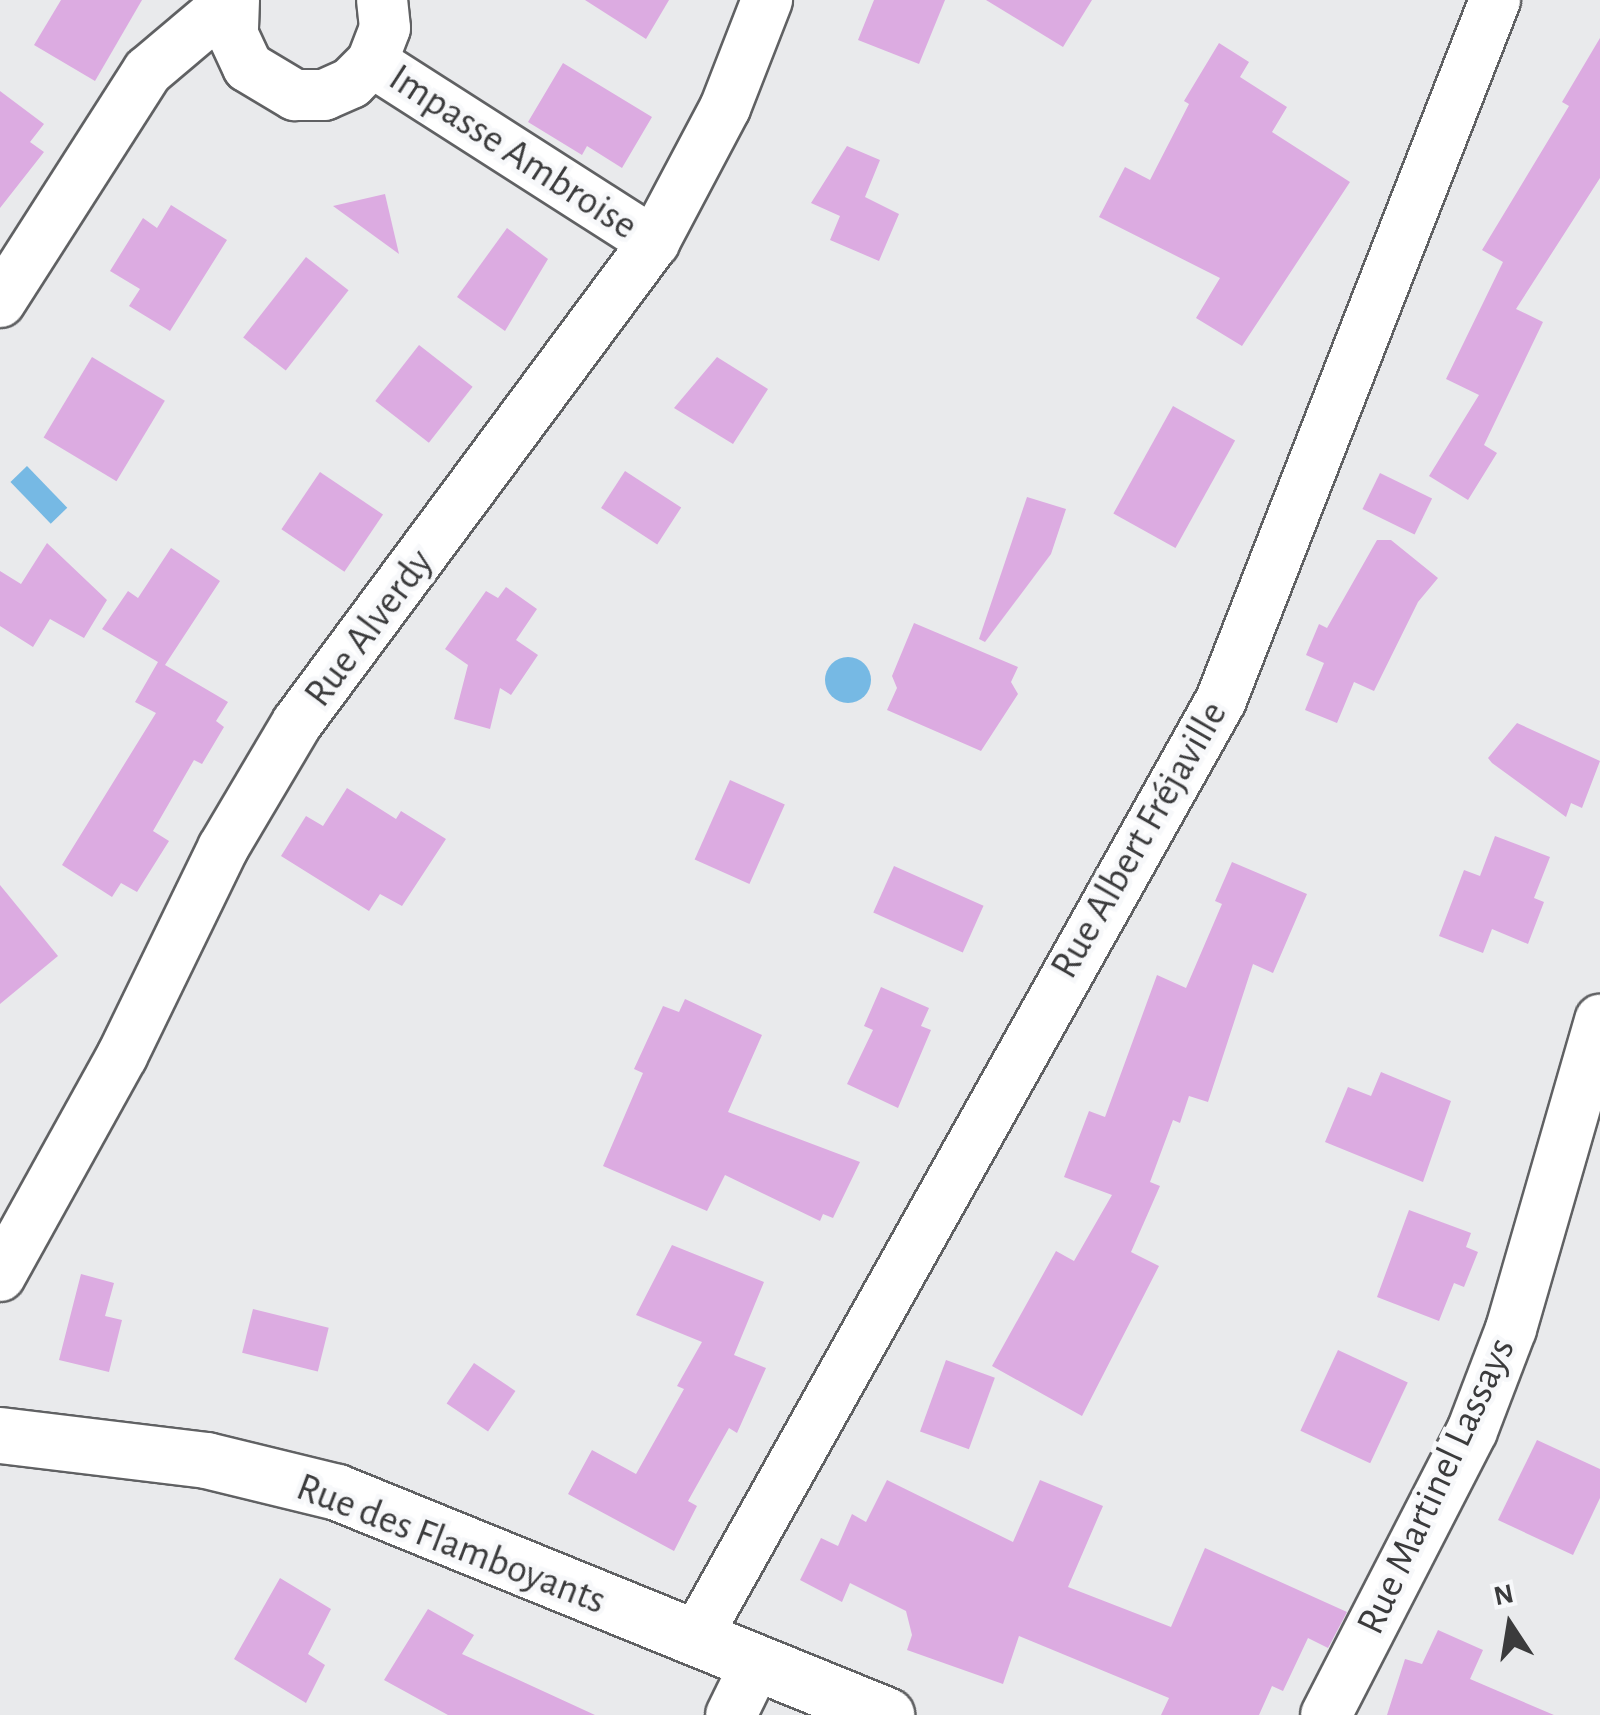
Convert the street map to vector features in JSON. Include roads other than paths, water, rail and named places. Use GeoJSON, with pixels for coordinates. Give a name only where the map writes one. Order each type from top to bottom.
{"type":"FeatureCollection","features":[{"type":"Feature","properties":{"kind":"main road","name":"Rue des Flamboyants"},"geometry":{"type":"LineString","coordinates":[[0,1435],[206,1460],[336,1492],[886,1715]]}},
{"type":"Feature","properties":{"kind":"street","name":"Impasse Ambroise"},"geometry":{"type":"LineString","coordinates":[[233,0],[232,35],[248,68],[278,90],[324,95],[351,83],[372,62],[385,28],[382,0]]}},
{"type":"Feature","properties":{"kind":"street","name":"Impasse Ambroise"},"geometry":{"type":"LineString","coordinates":[[0,302],[148,72],[233,0]]}},
{"type":"Feature","properties":{"kind":"street","name":"Rue Alverdy"},"geometry":{"type":"LineString","coordinates":[[0,1276],[122,1056],[223,848],[297,723],[654,242],[724,108],[766,0]]}},
{"type":"Feature","properties":{"kind":"street","name":"Rue Albert Fréjaville"},"geometry":{"type":"LineString","coordinates":[[695,1639],[1221,700],[1494,0]]}},
{"type":"Feature","properties":{"kind":"street","name":"Impasse Ambroise"},"geometry":{"type":"LineString","coordinates":[[372,62],[654,242]]}},
{"type":"Feature","properties":{"kind":"street","name":"Rue Martinel Lassays"},"geometry":{"type":"LineString","coordinates":[[1326,1715],[1472,1431],[1511,1329],[1600,1020]]}},
{"type":"Feature","properties":{"kind":"street"},"geometry":{"type":"LineString","coordinates":[[730,1715],[756,1664]]}},
{"type":"Feature","properties":{"kind":"water"},"geometry":{"type":"Polygon","coordinates":[[[27,466],[67,508],[51,524],[10,482],[27,466]]]}},
{"type":"Feature","properties":{"kind":"water"},"geometry":{"type":"Polygon","coordinates":[[[848,657],[864,664],[871,680],[864,696],[848,703],[832,696],[825,680],[832,664],[848,657]]]}}]}
